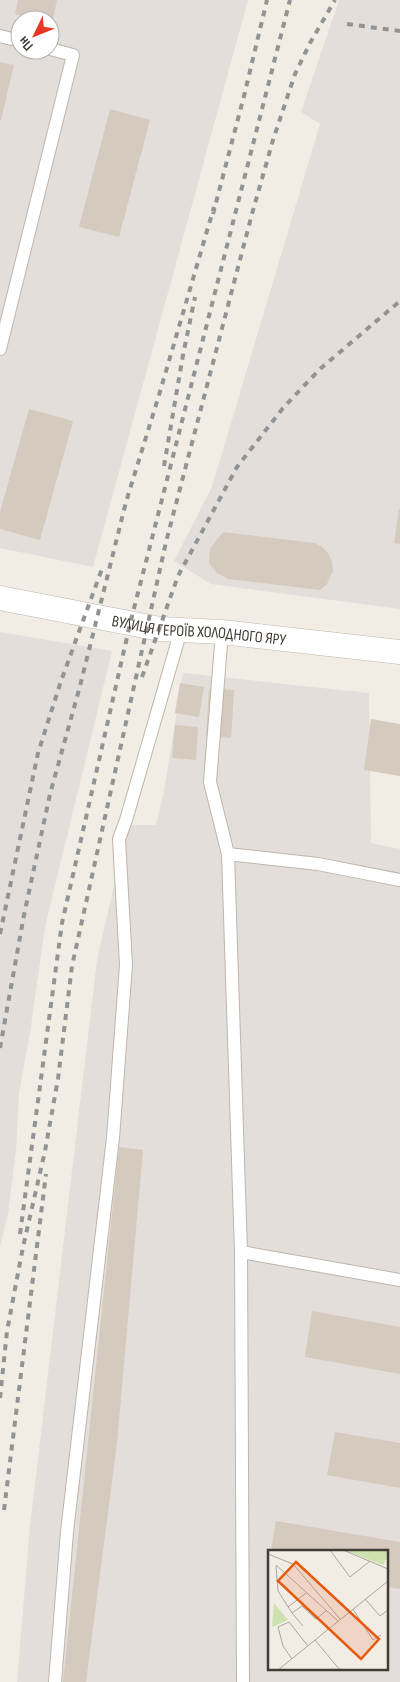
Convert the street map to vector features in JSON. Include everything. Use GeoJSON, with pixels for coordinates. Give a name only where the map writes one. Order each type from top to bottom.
{"type":"FeatureCollection","features":[{"type":"Feature","properties":{"kind":"street","name":"ВУЛИЦЯ ГЕРОЇВ ХОЛОДНОГО ЯРУ"},"geometry":{"type":"LineString","coordinates":[[0,598],[147,627],[222,632],[400,652]]}},
{"type":"Feature","properties":{"kind":"lane"},"geometry":{"type":"LineString","coordinates":[[0,349],[73,55],[60,52]]}},
{"type":"Feature","properties":{"kind":"lane"},"geometry":{"type":"LineString","coordinates":[[55,1682],[67,1532],[116,1109],[126,965],[119,839],[181,630]]}},
{"type":"Feature","properties":{"kind":"lane"},"geometry":{"type":"LineString","coordinates":[[222,632],[210,782],[228,854],[241,1252],[242,1682]]}},
{"type":"Feature","properties":{"kind":"lane"},"geometry":{"type":"LineString","coordinates":[[228,854],[318,864],[400,880]]}},
{"type":"Feature","properties":{"kind":"lane"},"geometry":{"type":"LineString","coordinates":[[241,1252],[400,1280]]}},
{"type":"Feature","properties":{"kind":"shaded area"},"geometry":{"type":"Polygon","coordinates":[[[0,0],[248,0],[93,567],[0,548],[0,0]]]}},
{"type":"Feature","properties":{"kind":"shaded area"},"geometry":{"type":"Polygon","coordinates":[[[339,0],[400,0],[400,609],[211,584],[174,561],[212,487],[320,124],[301,112],[339,0]]]}},
{"type":"Feature","properties":{"kind":"shaded area"},"geometry":{"type":"Polygon","coordinates":[[[0,632],[112,651],[45,927],[30,1033],[19,1093],[16,1151],[8,1214],[0,1246],[0,632]]]}},
{"type":"Feature","properties":{"kind":"shaded area"},"geometry":{"type":"Polygon","coordinates":[[[183,673],[369,693],[371,843],[400,849],[400,1682],[17,1682],[30,1526],[97,960],[128,825],[156,825],[164,791],[183,673]]]}},
{"type":"Feature","properties":{"kind":"building"},"geometry":{"type":"Polygon","coordinates":[[[18,0],[57,0],[55,10],[16,10],[18,0]]]}},
{"type":"Feature","properties":{"kind":"building"},"geometry":{"type":"Polygon","coordinates":[[[0,62],[14,65],[1,120],[0,120],[0,62]]]}},
{"type":"Feature","properties":{"kind":"building"},"geometry":{"type":"Polygon","coordinates":[[[110,109],[150,120],[119,237],[79,227],[110,109]]]}},
{"type":"Feature","properties":{"kind":"building"},"geometry":{"type":"Polygon","coordinates":[[[29,409],[73,421],[40,540],[0,529],[0,512],[29,409]]]}},
{"type":"Feature","properties":{"kind":"building"},"geometry":{"type":"Polygon","coordinates":[[[400,509],[400,544],[394,543],[400,509]]]}},
{"type":"Feature","properties":{"kind":"building"},"geometry":{"type":"Polygon","coordinates":[[[223,532],[314,543],[321,546],[328,553],[332,561],[333,571],[327,584],[320,590],[228,579],[217,573],[209,563],[210,549],[223,532]]]}},
{"type":"Feature","properties":{"kind":"building"},"geometry":{"type":"Polygon","coordinates":[[[180,683],[204,687],[199,717],[175,713],[180,683]]]}},
{"type":"Feature","properties":{"kind":"building"},"geometry":{"type":"Polygon","coordinates":[[[209,689],[234,690],[231,738],[206,736],[209,689]]]}},
{"type":"Feature","properties":{"kind":"building"},"geometry":{"type":"Polygon","coordinates":[[[371,719],[400,724],[400,776],[364,770],[371,719]]]}},
{"type":"Feature","properties":{"kind":"building"},"geometry":{"type":"Polygon","coordinates":[[[175,725],[198,727],[196,760],[172,758],[175,725]]]}},
{"type":"Feature","properties":{"kind":"building"},"geometry":{"type":"Polygon","coordinates":[[[119,1147],[143,1150],[117,1443],[86,1682],[63,1682],[119,1147]]]}},
{"type":"Feature","properties":{"kind":"building"},"geometry":{"type":"Polygon","coordinates":[[[312,1311],[400,1327],[400,1374],[305,1357],[312,1311]]]}},
{"type":"Feature","properties":{"kind":"building"},"geometry":{"type":"Polygon","coordinates":[[[335,1432],[400,1443],[400,1488],[327,1475],[335,1432]]]}},
{"type":"Feature","properties":{"kind":"building"},"geometry":{"type":"Polygon","coordinates":[[[276,1521],[400,1542],[400,1589],[388,1587],[388,1550],[271,1550],[276,1521]]]}},
{"type":"Feature","properties":{"kind":"railway"},"geometry":{"type":"LineString","coordinates":[[213,214],[267,0]]}},
{"type":"Feature","properties":{"kind":"railway"},"geometry":{"type":"LineString","coordinates":[[20,1234],[62,923],[130,624],[290,0]]}},
{"type":"Feature","properties":{"kind":"railway"},"geometry":{"type":"LineString","coordinates":[[0,1398],[7,1331],[23,1247],[45,1151],[58,1079],[72,966],[166,542],[273,140],[295,74],[310,43],[335,0]]}},
{"type":"Feature","properties":{"kind":"railway"},"geometry":{"type":"LineString","coordinates":[[347,24],[400,31]]}},
{"type":"Feature","properties":{"kind":"railway"},"geometry":{"type":"LineString","coordinates":[[0,1048],[24,915],[50,794],[80,686],[126,502],[214,207]]}},
{"type":"Feature","properties":{"kind":"railway"},"geometry":{"type":"LineString","coordinates":[[164,466],[195,297]]}},
{"type":"Feature","properties":{"kind":"railway"},"geometry":{"type":"LineString","coordinates":[[142,677],[178,576],[237,467],[283,408],[320,369],[400,301]]}},
{"type":"Feature","properties":{"kind":"railway"},"geometry":{"type":"LineString","coordinates":[[0,934],[38,753],[61,681],[103,566]]}},
{"type":"Feature","properties":{"kind":"railway"},"geometry":{"type":"LineString","coordinates":[[4,1510],[46,1174]]}}]}
